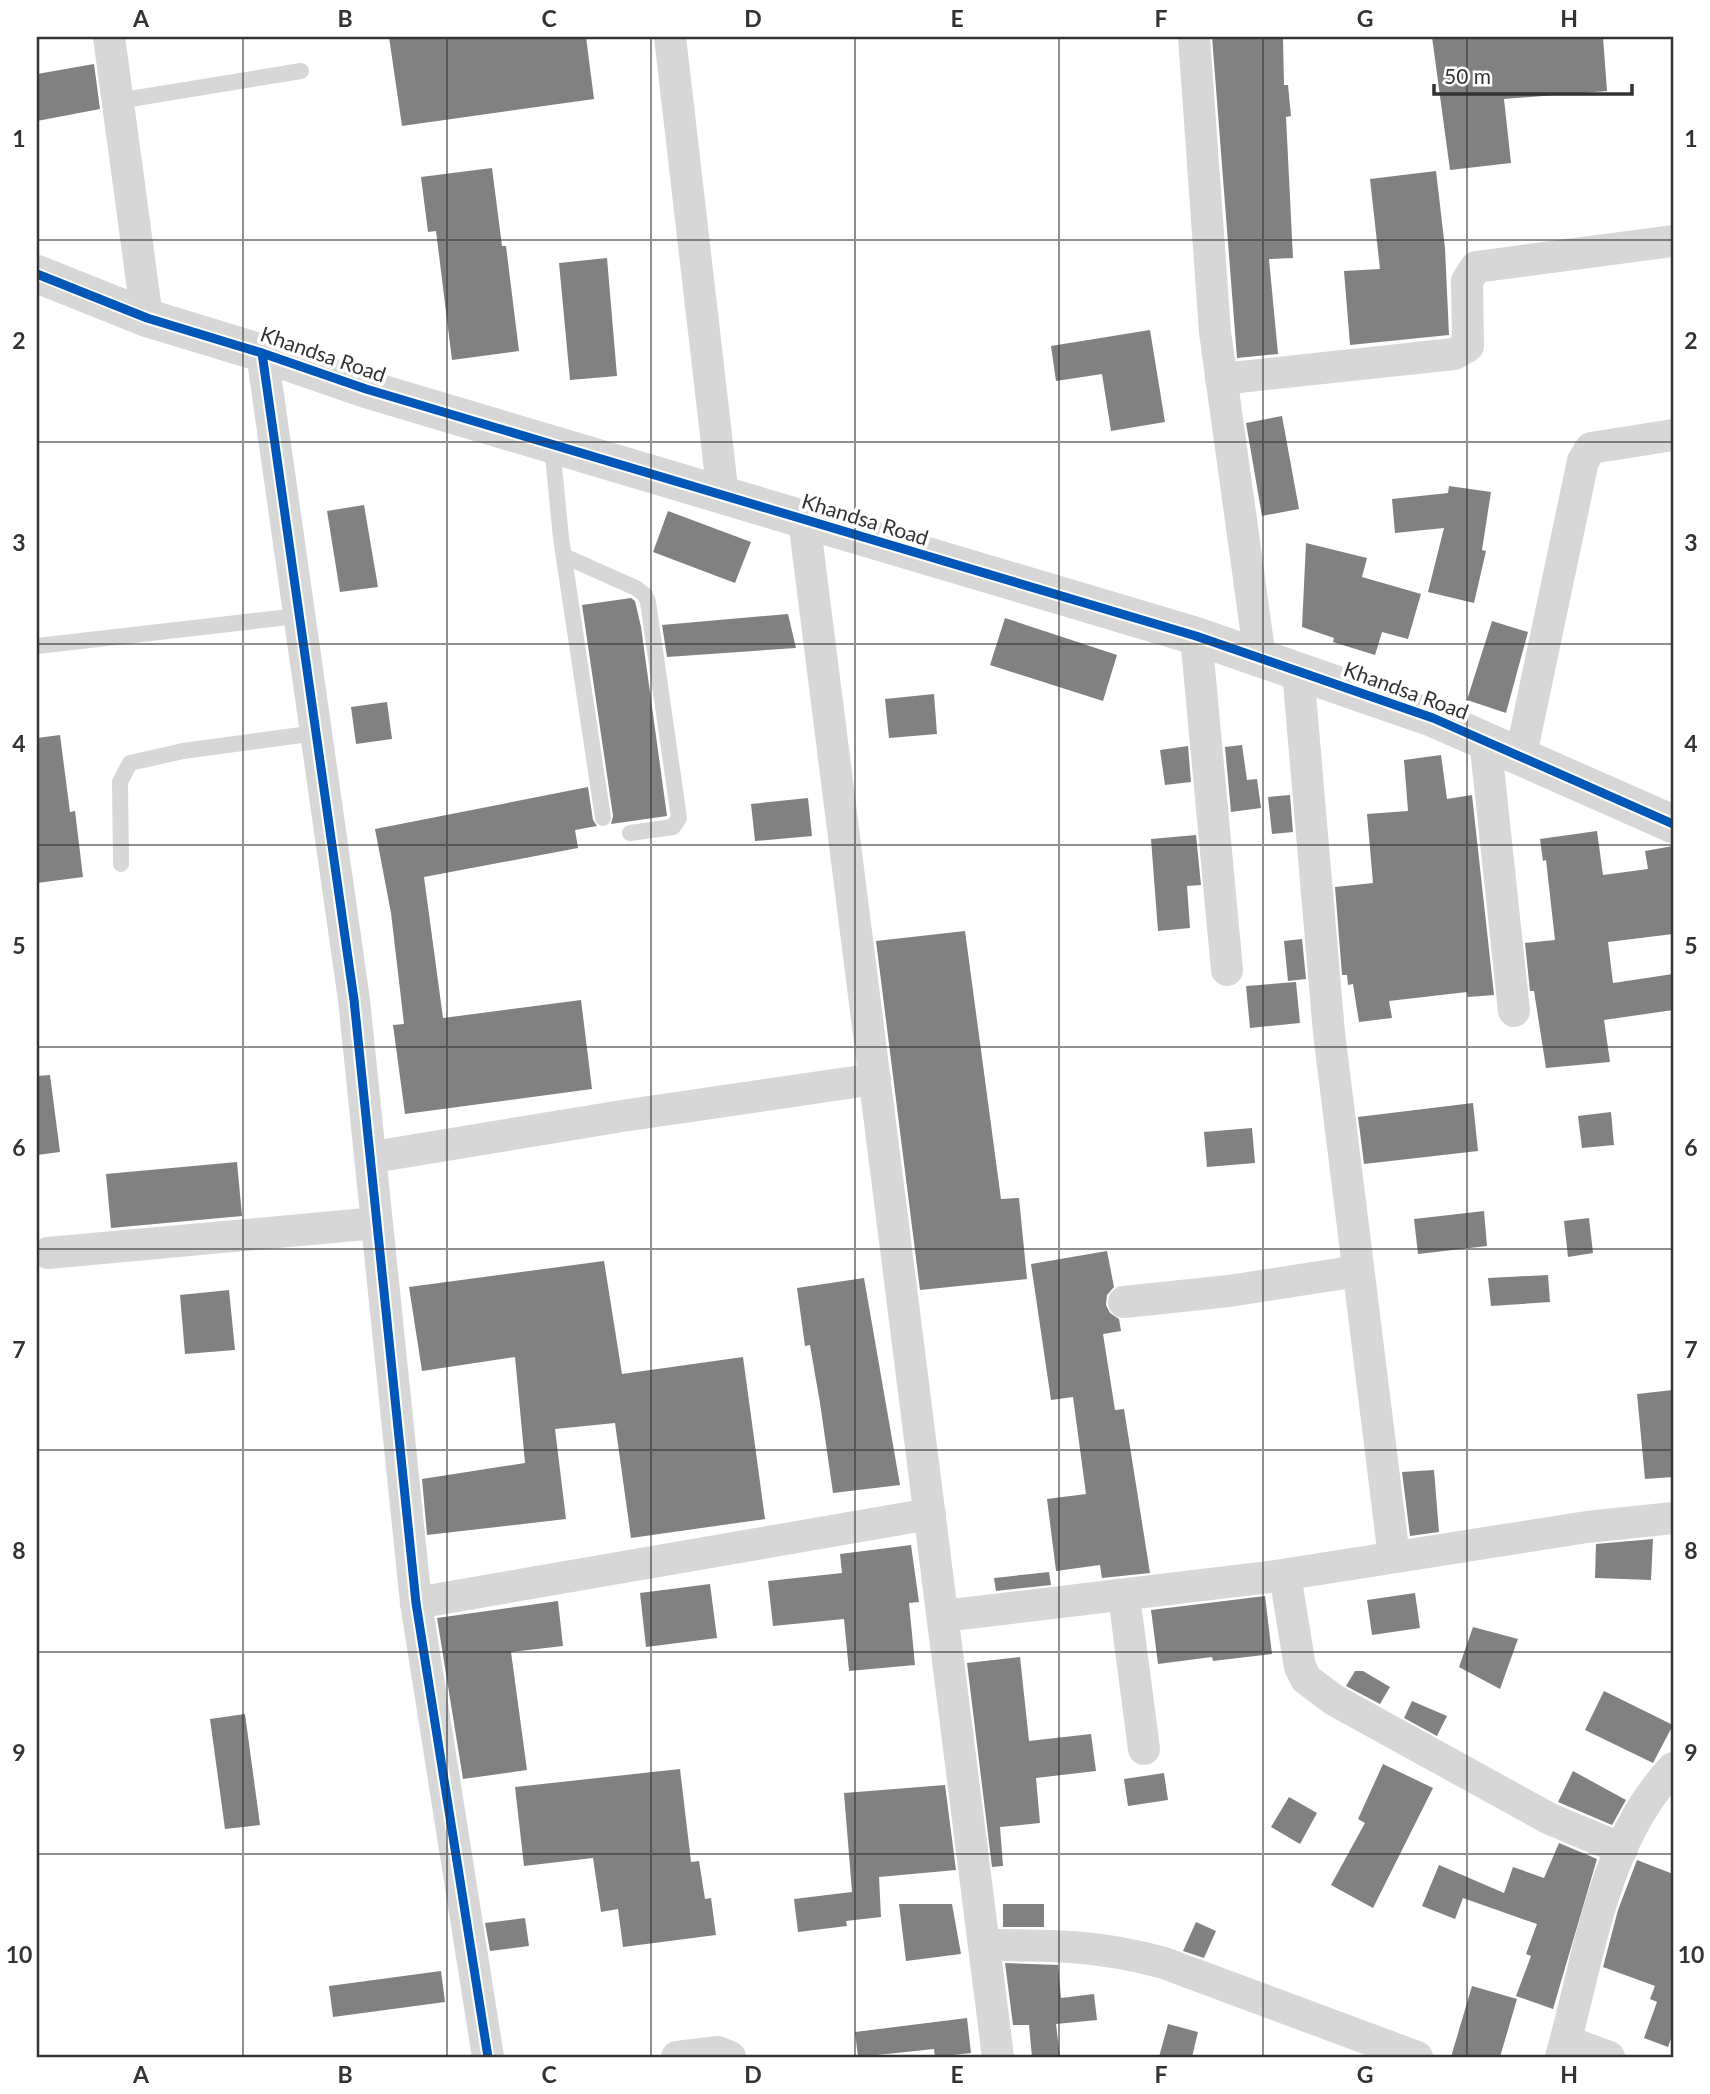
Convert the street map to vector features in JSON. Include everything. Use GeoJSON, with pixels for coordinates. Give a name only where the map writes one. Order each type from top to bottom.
{"type":"FeatureCollection","features":[{"type":"Feature","properties":{"kind":"street"},"geometry":{"type":"LineString","coordinates":[[109,37],[147,318]]}},
{"type":"Feature","properties":{"kind":"street"},"geometry":{"type":"LineString","coordinates":[[670,37],[723,496]]}},
{"type":"Feature","properties":{"kind":"street"},"geometry":{"type":"LineString","coordinates":[[1194,37],[1215,332],[1260,658]]}},
{"type":"Feature","properties":{"kind":"street"},"geometry":{"type":"LineString","coordinates":[[1221,379],[1454,355],[1468,346],[1466,281],[1476,267],[1673,241]]}},
{"type":"Feature","properties":{"kind":"street","name":"Khandsa Road"},"geometry":{"type":"LineString","coordinates":[[37,274],[147,318],[262,353],[366,389],[1196,636],[1485,739],[1673,824]]}},
{"type":"Feature","properties":{"kind":"street"},"geometry":{"type":"LineString","coordinates":[[262,353],[354,1000],[373,1157],[377,1223],[416,1604],[488,2057]]}},
{"type":"Feature","properties":{"kind":"street"},"geometry":{"type":"LineString","coordinates":[[1521,755],[1583,461],[1591,449],[1608,444],[1673,435]]}},
{"type":"Feature","properties":{"kind":"street"},"geometry":{"type":"LineString","coordinates":[[804,520],[984,1945],[988,2056]]}},
{"type":"Feature","properties":{"kind":"street"},"geometry":{"type":"LineString","coordinates":[[1196,636],[1227,970]]}},
{"type":"Feature","properties":{"kind":"street"},"geometry":{"type":"LineString","coordinates":[[1298,671],[1329,1033],[1394,1557]]}},
{"type":"Feature","properties":{"kind":"street"},"geometry":{"type":"LineString","coordinates":[[1485,739],[1514,1012]]}},
{"type":"Feature","properties":{"kind":"street"},"geometry":{"type":"LineString","coordinates":[[373,1157],[622,1116],[875,1079]]}},
{"type":"Feature","properties":{"kind":"street"},"geometry":{"type":"LineString","coordinates":[[48,1253],[377,1223]]}},
{"type":"Feature","properties":{"kind":"street"},"geometry":{"type":"LineString","coordinates":[[1124,1302],[1229,1291],[1357,1271]]}},
{"type":"Feature","properties":{"kind":"street"},"geometry":{"type":"LineString","coordinates":[[416,1604],[930,1514]]}},
{"type":"Feature","properties":{"kind":"street"},"geometry":{"type":"LineString","coordinates":[[943,1616],[1124,1596],[1587,1527],[1673,1518]]}},
{"type":"Feature","properties":{"kind":"street"},"geometry":{"type":"LineString","coordinates":[[1285,1574],[1294,1647],[1306,1679],[1334,1700],[1539,1813],[1622,1849]]}},
{"type":"Feature","properties":{"kind":"street"},"geometry":{"type":"LineString","coordinates":[[1124,1596],[1144,1749]]}},
{"type":"Feature","properties":{"kind":"street"},"geometry":{"type":"LineString","coordinates":[[1609,2057],[1563,2049],[1605,1891],[1622,1849],[1673,1768]]}},
{"type":"Feature","properties":{"kind":"street"},"geometry":{"type":"LineString","coordinates":[[984,1945],[1098,1947],[1130,1953],[1164,1963],[1417,2057]]}},
{"type":"Feature","properties":{"kind":"street"},"geometry":{"type":"LineString","coordinates":[[677,2057],[718,2052],[730,2057]]}},
{"type":"Feature","properties":{"kind":"lane"},"geometry":{"type":"LineString","coordinates":[[118,102],[301,71]]}},
{"type":"Feature","properties":{"kind":"lane"},"geometry":{"type":"LineString","coordinates":[[552,444],[564,556],[603,818]]}},
{"type":"Feature","properties":{"kind":"lane"},"geometry":{"type":"LineString","coordinates":[[564,556],[636,588],[645,595],[648,602],[679,818],[673,827],[630,833]]}},
{"type":"Feature","properties":{"kind":"lane"},"geometry":{"type":"LineString","coordinates":[[37,646],[298,616]]}},
{"type":"Feature","properties":{"kind":"lane"},"geometry":{"type":"LineString","coordinates":[[121,864],[120,782],[130,763],[183,751],[316,733]]}},
{"type":"Feature","properties":{"kind":"building"},"geometry":{"type":"Polygon","coordinates":[[[389,37],[586,37],[594,99],[402,126],[389,37]]]}},
{"type":"Feature","properties":{"kind":"building"},"geometry":{"type":"Polygon","coordinates":[[[1212,37],[1283,37],[1284,85],[1288,85],[1291,116],[1286,117],[1293,258],[1269,259],[1278,354],[1237,358],[1212,37]]]}},
{"type":"Feature","properties":{"kind":"building"},"geometry":{"type":"Polygon","coordinates":[[[1432,37],[1603,37],[1607,91],[1504,99],[1511,163],[1450,170],[1432,37]]]}},
{"type":"Feature","properties":{"kind":"building"},"geometry":{"type":"Polygon","coordinates":[[[94,64],[100,109],[37,121],[37,74],[94,64]]]}},
{"type":"Feature","properties":{"kind":"building"},"geometry":{"type":"Polygon","coordinates":[[[492,168],[502,246],[506,246],[519,351],[452,360],[436,231],[428,232],[421,177],[492,168]]]}},
{"type":"Feature","properties":{"kind":"building"},"geometry":{"type":"Polygon","coordinates":[[[1436,171],[1445,248],[1449,335],[1350,345],[1344,271],[1380,269],[1370,179],[1436,171]]]}},
{"type":"Feature","properties":{"kind":"building"},"geometry":{"type":"Polygon","coordinates":[[[607,258],[617,376],[570,380],[559,263],[607,258]]]}},
{"type":"Feature","properties":{"kind":"building"},"geometry":{"type":"Polygon","coordinates":[[[1150,330],[1165,422],[1111,431],[1102,374],[1056,381],[1051,346],[1150,330]]]}},
{"type":"Feature","properties":{"kind":"building"},"geometry":{"type":"Polygon","coordinates":[[[1282,416],[1299,509],[1262,516],[1246,423],[1282,416]]]}},
{"type":"Feature","properties":{"kind":"building"},"geometry":{"type":"Polygon","coordinates":[[[1449,486],[1491,492],[1482,550],[1486,551],[1474,603],[1428,592],[1444,528],[1395,533],[1392,499],[1448,493],[1449,486]]]}},
{"type":"Feature","properties":{"kind":"building"},"geometry":{"type":"Polygon","coordinates":[[[364,505],[378,587],[340,592],[327,511],[364,505]]]}},
{"type":"Feature","properties":{"kind":"building"},"geometry":{"type":"Polygon","coordinates":[[[668,511],[751,542],[735,583],[653,552],[668,511]]]}},
{"type":"Feature","properties":{"kind":"building"},"geometry":{"type":"Polygon","coordinates":[[[1306,543],[1367,558],[1362,577],[1421,594],[1408,639],[1382,632],[1375,655],[1333,642],[1334,638],[1302,627],[1306,543]]]}},
{"type":"Feature","properties":{"kind":"building"},"geometry":{"type":"Polygon","coordinates":[[[631,598],[635,601],[641,627],[667,816],[611,824],[613,816],[582,605],[631,598]]]}},
{"type":"Feature","properties":{"kind":"building"},"geometry":{"type":"Polygon","coordinates":[[[788,614],[796,648],[667,657],[662,625],[788,614]]]}},
{"type":"Feature","properties":{"kind":"building"},"geometry":{"type":"Polygon","coordinates":[[[1005,618],[1117,655],[1103,701],[990,665],[1005,618]]]}},
{"type":"Feature","properties":{"kind":"building"},"geometry":{"type":"Polygon","coordinates":[[[1492,621],[1528,632],[1506,713],[1467,700],[1492,621]]]}},
{"type":"Feature","properties":{"kind":"building"},"geometry":{"type":"Polygon","coordinates":[[[934,694],[937,734],[889,738],[885,699],[934,694]]]}},
{"type":"Feature","properties":{"kind":"building"},"geometry":{"type":"Polygon","coordinates":[[[387,702],[392,739],[356,744],[351,707],[387,702]]]}},
{"type":"Feature","properties":{"kind":"building"},"geometry":{"type":"Polygon","coordinates":[[[60,735],[70,812],[75,811],[83,877],[37,883],[37,738],[60,735]]]}},
{"type":"Feature","properties":{"kind":"building"},"geometry":{"type":"Polygon","coordinates":[[[1242,745],[1247,780],[1257,779],[1261,808],[1231,812],[1225,747],[1242,745]]]}},
{"type":"Feature","properties":{"kind":"building"},"geometry":{"type":"Polygon","coordinates":[[[1188,746],[1191,782],[1165,785],[1160,750],[1188,746]]]}},
{"type":"Feature","properties":{"kind":"building"},"geometry":{"type":"Polygon","coordinates":[[[1441,755],[1447,799],[1472,795],[1494,995],[1468,997],[1467,992],[1389,1001],[1392,1018],[1359,1022],[1353,984],[1348,985],[1347,975],[1342,975],[1335,887],[1373,883],[1367,814],[1408,811],[1404,760],[1441,755]]]}},
{"type":"Feature","properties":{"kind":"building"},"geometry":{"type":"Polygon","coordinates":[[[588,787],[593,820],[597,826],[575,830],[578,848],[424,877],[443,1018],[581,1000],[592,1089],[405,1114],[393,1025],[404,1024],[391,913],[375,829],[588,787]]]}},
{"type":"Feature","properties":{"kind":"building"},"geometry":{"type":"Polygon","coordinates":[[[1290,795],[1293,832],[1272,834],[1268,797],[1290,795]]]}},
{"type":"Feature","properties":{"kind":"building"},"geometry":{"type":"Polygon","coordinates":[[[808,798],[812,836],[755,841],[751,804],[808,798]]]}},
{"type":"Feature","properties":{"kind":"building"},"geometry":{"type":"Polygon","coordinates":[[[1597,831],[1603,875],[1648,869],[1645,851],[1673,846],[1673,934],[1608,942],[1613,983],[1673,974],[1673,1010],[1604,1020],[1610,1062],[1546,1068],[1534,991],[1530,991],[1525,943],[1555,940],[1546,860],[1543,861],[1540,839],[1597,831]]]}},
{"type":"Feature","properties":{"kind":"building"},"geometry":{"type":"Polygon","coordinates":[[[1196,835],[1201,885],[1187,886],[1190,928],[1158,931],[1151,839],[1196,835]]]}},
{"type":"Feature","properties":{"kind":"building"},"geometry":{"type":"Polygon","coordinates":[[[965,931],[1001,1199],[1019,1198],[1027,1279],[920,1290],[876,941],[965,931]]]}},
{"type":"Feature","properties":{"kind":"building"},"geometry":{"type":"Polygon","coordinates":[[[1302,939],[1306,979],[1288,981],[1284,941],[1302,939]]]}},
{"type":"Feature","properties":{"kind":"building"},"geometry":{"type":"Polygon","coordinates":[[[1296,982],[1300,1023],[1250,1028],[1246,986],[1296,982]]]}},
{"type":"Feature","properties":{"kind":"building"},"geometry":{"type":"Polygon","coordinates":[[[50,1075],[60,1152],[37,1155],[37,1076],[50,1075]]]}},
{"type":"Feature","properties":{"kind":"building"},"geometry":{"type":"Polygon","coordinates":[[[1473,1103],[1478,1151],[1364,1164],[1358,1117],[1473,1103]]]}},
{"type":"Feature","properties":{"kind":"building"},"geometry":{"type":"Polygon","coordinates":[[[1611,1112],[1614,1145],[1582,1148],[1578,1116],[1611,1112]]]}},
{"type":"Feature","properties":{"kind":"building"},"geometry":{"type":"Polygon","coordinates":[[[1252,1128],[1255,1163],[1207,1167],[1204,1132],[1252,1128]]]}},
{"type":"Feature","properties":{"kind":"building"},"geometry":{"type":"Polygon","coordinates":[[[237,1162],[242,1216],[111,1228],[106,1174],[237,1162]]]}},
{"type":"Feature","properties":{"kind":"building"},"geometry":{"type":"Polygon","coordinates":[[[1484,1211],[1487,1246],[1418,1254],[1414,1219],[1484,1211]]]}},
{"type":"Feature","properties":{"kind":"building"},"geometry":{"type":"Polygon","coordinates":[[[1589,1218],[1593,1253],[1568,1257],[1564,1221],[1589,1218]]]}},
{"type":"Feature","properties":{"kind":"building"},"geometry":{"type":"Polygon","coordinates":[[[1107,1251],[1114,1287],[1107,1295],[1106,1305],[1110,1313],[1119,1319],[1121,1331],[1103,1334],[1115,1410],[1124,1409],[1150,1573],[1102,1578],[1100,1565],[1056,1571],[1047,1499],[1086,1494],[1073,1397],[1051,1400],[1031,1264],[1107,1251]]]}},
{"type":"Feature","properties":{"kind":"building"},"geometry":{"type":"Polygon","coordinates":[[[604,1261],[622,1374],[743,1357],[765,1519],[631,1538],[615,1423],[555,1429],[566,1519],[427,1535],[422,1479],[525,1463],[515,1357],[422,1371],[409,1287],[604,1261]]]}},
{"type":"Feature","properties":{"kind":"building"},"geometry":{"type":"Polygon","coordinates":[[[1548,1275],[1550,1302],[1491,1306],[1488,1278],[1548,1275]]]}},
{"type":"Feature","properties":{"kind":"building"},"geometry":{"type":"Polygon","coordinates":[[[864,1278],[900,1485],[833,1493],[810,1345],[805,1346],[797,1288],[864,1278]]]}},
{"type":"Feature","properties":{"kind":"building"},"geometry":{"type":"Polygon","coordinates":[[[229,1290],[235,1350],[185,1354],[180,1295],[229,1290]]]}},
{"type":"Feature","properties":{"kind":"building"},"geometry":{"type":"Polygon","coordinates":[[[1673,1390],[1673,1477],[1645,1479],[1637,1394],[1673,1390]]]}},
{"type":"Feature","properties":{"kind":"building"},"geometry":{"type":"Polygon","coordinates":[[[1434,1470],[1439,1532],[1410,1536],[1402,1472],[1434,1470]]]}},
{"type":"Feature","properties":{"kind":"building"},"geometry":{"type":"Polygon","coordinates":[[[1653,1539],[1651,1580],[1595,1578],[1596,1544],[1653,1539]]]}},
{"type":"Feature","properties":{"kind":"building"},"geometry":{"type":"Polygon","coordinates":[[[911,1545],[919,1602],[909,1603],[915,1665],[849,1671],[844,1619],[773,1626],[768,1581],[842,1573],[840,1554],[911,1545]]]}},
{"type":"Feature","properties":{"kind":"building"},"geometry":{"type":"Polygon","coordinates":[[[1049,1572],[1051,1585],[996,1591],[994,1578],[1049,1572]]]}},
{"type":"Feature","properties":{"kind":"building"},"geometry":{"type":"Polygon","coordinates":[[[710,1584],[717,1638],[646,1647],[640,1593],[710,1584]]]}},
{"type":"Feature","properties":{"kind":"building"},"geometry":{"type":"Polygon","coordinates":[[[1415,1593],[1420,1628],[1372,1635],[1367,1600],[1415,1593]]]}},
{"type":"Feature","properties":{"kind":"building"},"geometry":{"type":"Polygon","coordinates":[[[1265,1596],[1272,1654],[1213,1661],[1212,1657],[1158,1664],[1151,1610],[1265,1596]]]}},
{"type":"Feature","properties":{"kind":"building"},"geometry":{"type":"Polygon","coordinates":[[[558,1601],[563,1646],[511,1652],[527,1770],[463,1779],[437,1618],[558,1601]]]}},
{"type":"Feature","properties":{"kind":"building"},"geometry":{"type":"Polygon","coordinates":[[[1473,1627],[1518,1639],[1500,1689],[1459,1667],[1473,1627]]]}},
{"type":"Feature","properties":{"kind":"building"},"geometry":{"type":"Polygon","coordinates":[[[1020,1657],[1029,1741],[1091,1734],[1096,1771],[1036,1778],[1040,1823],[1000,1827],[1003,1866],[992,1867],[967,1663],[1020,1657]]]}},
{"type":"Feature","properties":{"kind":"building"},"geometry":{"type":"Polygon","coordinates":[[[1355,1671],[1363,1671],[1390,1687],[1380,1704],[1346,1686],[1355,1671]]]}},
{"type":"Feature","properties":{"kind":"building"},"geometry":{"type":"Polygon","coordinates":[[[1604,1691],[1673,1725],[1653,1763],[1585,1730],[1604,1691]]]}},
{"type":"Feature","properties":{"kind":"building"},"geometry":{"type":"Polygon","coordinates":[[[1412,1701],[1447,1716],[1437,1736],[1404,1718],[1412,1701]]]}},
{"type":"Feature","properties":{"kind":"building"},"geometry":{"type":"Polygon","coordinates":[[[245,1714],[260,1825],[225,1829],[210,1719],[245,1714]]]}},
{"type":"Feature","properties":{"kind":"building"},"geometry":{"type":"Polygon","coordinates":[[[1383,1764],[1433,1788],[1373,1908],[1331,1885],[1365,1823],[1358,1819],[1383,1764]]]}},
{"type":"Feature","properties":{"kind":"building"},"geometry":{"type":"Polygon","coordinates":[[[680,1769],[691,1862],[699,1861],[705,1899],[711,1898],[716,1935],[623,1947],[618,1909],[601,1912],[593,1858],[524,1866],[515,1787],[680,1769]]]}},
{"type":"Feature","properties":{"kind":"building"},"geometry":{"type":"Polygon","coordinates":[[[1573,1771],[1626,1800],[1612,1825],[1558,1802],[1573,1771]]]}},
{"type":"Feature","properties":{"kind":"building"},"geometry":{"type":"Polygon","coordinates":[[[1164,1773],[1168,1800],[1128,1806],[1124,1779],[1164,1773]]]}},
{"type":"Feature","properties":{"kind":"building"},"geometry":{"type":"Polygon","coordinates":[[[945,1785],[956,1870],[879,1877],[881,1917],[846,1921],[847,1926],[798,1932],[794,1899],[852,1892],[844,1793],[945,1785]]]}},
{"type":"Feature","properties":{"kind":"building"},"geometry":{"type":"Polygon","coordinates":[[[1289,1797],[1317,1813],[1300,1844],[1271,1827],[1289,1797]]]}},
{"type":"Feature","properties":{"kind":"building"},"geometry":{"type":"Polygon","coordinates":[[[1559,1843],[1597,1859],[1553,2009],[1516,1996],[1531,1956],[1526,1954],[1537,1924],[1463,1898],[1455,1919],[1422,1906],[1439,1865],[1504,1893],[1513,1867],[1544,1878],[1559,1843]]]}},
{"type":"Feature","properties":{"kind":"building"},"geometry":{"type":"Polygon","coordinates":[[[1637,1860],[1673,1874],[1673,2033],[1668,2047],[1644,2038],[1657,2002],[1650,1999],[1655,1986],[1603,1967],[1618,1910],[1637,1860]]]}},
{"type":"Feature","properties":{"kind":"building"},"geometry":{"type":"Polygon","coordinates":[[[899,1904],[952,1904],[961,1954],[906,1961],[899,1904]]]}},
{"type":"Feature","properties":{"kind":"building"},"geometry":{"type":"Polygon","coordinates":[[[1003,1904],[1044,1904],[1044,1927],[1003,1927],[1003,1904]]]}},
{"type":"Feature","properties":{"kind":"building"},"geometry":{"type":"Polygon","coordinates":[[[525,1918],[529,1946],[490,1951],[485,1923],[525,1918]]]}},
{"type":"Feature","properties":{"kind":"building"},"geometry":{"type":"Polygon","coordinates":[[[1196,1922],[1216,1931],[1204,1958],[1183,1951],[1196,1922]]]}},
{"type":"Feature","properties":{"kind":"building"},"geometry":{"type":"Polygon","coordinates":[[[1005,1963],[1058,1965],[1061,1998],[1094,1994],[1097,2020],[1056,2024],[1060,2057],[1032,2057],[1029,2025],[1013,2025],[1005,1963]]]}},
{"type":"Feature","properties":{"kind":"building"},"geometry":{"type":"Polygon","coordinates":[[[441,1971],[445,2002],[333,2017],[329,1986],[441,1971]]]}},
{"type":"Feature","properties":{"kind":"building"},"geometry":{"type":"Polygon","coordinates":[[[1472,1986],[1517,1999],[1500,2057],[1451,2057],[1472,1986]]]}},
{"type":"Feature","properties":{"kind":"building"},"geometry":{"type":"Polygon","coordinates":[[[967,2018],[971,2053],[935,2057],[934,2049],[858,2057],[855,2032],[967,2018]]]}},
{"type":"Feature","properties":{"kind":"building"},"geometry":{"type":"Polygon","coordinates":[[[1168,2024],[1198,2032],[1192,2057],[1159,2057],[1168,2024]]]}},
{"type":"Feature","properties":{"kind":"cycle path"},"geometry":{"type":"LineString","coordinates":[[37,274],[147,318],[262,353],[366,389],[1196,636],[1433,718],[1673,824]]}},
{"type":"Feature","properties":{"kind":"cycle path"},"geometry":{"type":"LineString","coordinates":[[262,353],[354,1000],[416,1603],[488,2057]]}}]}
